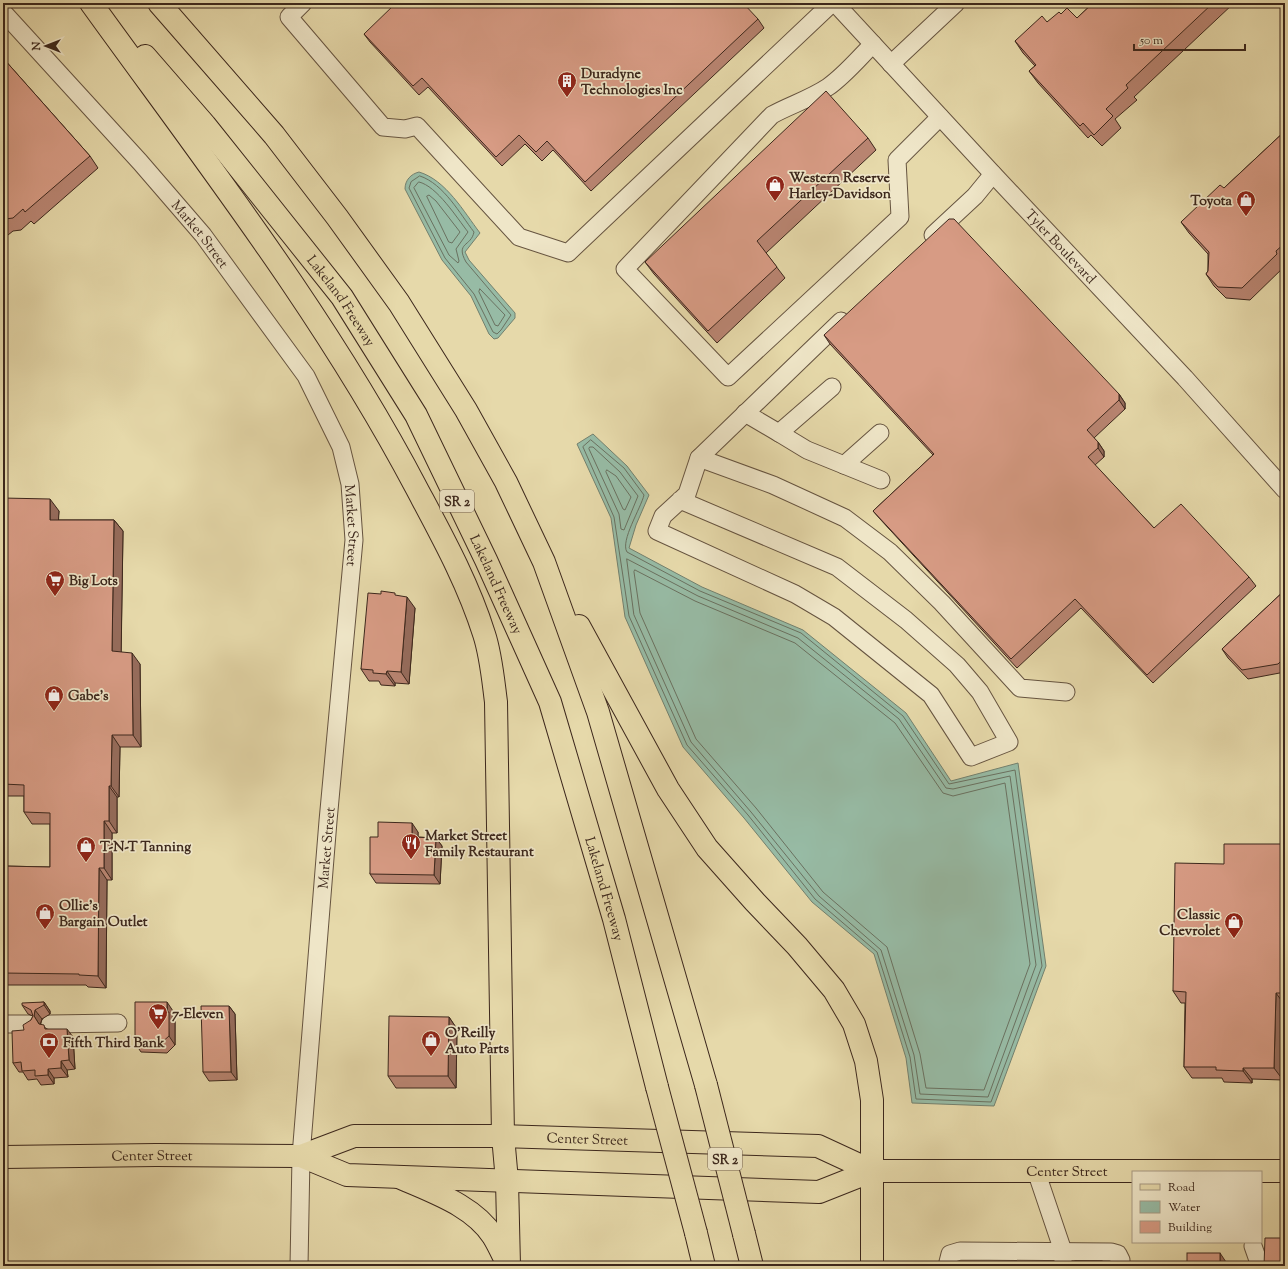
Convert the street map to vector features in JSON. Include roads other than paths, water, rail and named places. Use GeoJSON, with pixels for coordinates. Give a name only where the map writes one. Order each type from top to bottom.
{"type":"FeatureCollection","features":[{"type":"Feature","properties":{"kind":"main road","name":"Lakeland Freeway"},"geometry":{"type":"LineString","coordinates":[[91,3],[138,48],[205,125],[342,297],[416,416],[489,567],[550,702],[614,919],[704,1266]]}},
{"type":"Feature","properties":{"kind":"main road"},"geometry":{"type":"LineString","coordinates":[[91,3],[291,281],[386,429],[454,559],[484,634],[492,672],[496,702],[503,1136],[507,1181],[509,1266]]}},
{"type":"Feature","properties":{"kind":"main road","name":"SR 2"},"geometry":{"type":"LineString","coordinates":[[159,3],[274,135],[337,217],[399,303],[466,410],[506,482],[544,562],[598,712],[706,1085],[752,1266]]}},
{"type":"Feature","properties":{"kind":"main road"},"geometry":{"type":"LineString","coordinates":[[544,562],[668,789],[707,848],[797,946],[834,990],[854,1024],[866,1060],[872,1100],[872,1266]]}},
{"type":"Feature","properties":{"kind":"main road","name":"Center Street"},"geometry":{"type":"LineString","coordinates":[[3,1157],[156,1155],[301,1156],[354,1136],[503,1136],[818,1146],[872,1171]]}},
{"type":"Feature","properties":{"kind":"main road","name":"Center Street"},"geometry":{"type":"LineString","coordinates":[[301,1156],[347,1175],[819,1192],[872,1171],[1285,1171]]}},
{"type":"Feature","properties":{"kind":"main road"},"geometry":{"type":"LineString","coordinates":[[399,1177],[442,1196],[475,1217],[493,1236],[509,1266]]}},
{"type":"Feature","properties":{"kind":"street"},"geometry":{"type":"LineString","coordinates":[[303,3],[289,17],[383,127],[405,129],[418,126],[519,238],[568,253],[832,3]]}},
{"type":"Feature","properties":{"kind":"street","name":"Tyler Boulevard"},"geometry":{"type":"LineString","coordinates":[[835,3],[1185,378],[1285,490]]}},
{"type":"Feature","properties":{"kind":"street"},"geometry":{"type":"LineString","coordinates":[[891,64],[956,3]]}},
{"type":"Feature","properties":{"kind":"street","name":"Market Street"},"geometry":{"type":"LineString","coordinates":[[3,12],[140,162],[203,235],[306,376],[341,447],[350,484],[354,540],[328,813],[301,1156],[299,1266]]}},
{"type":"Feature","properties":{"kind":"street"},"geometry":{"type":"LineString","coordinates":[[874,44],[829,87],[809,98],[787,106],[772,115],[625,269],[728,377],[900,218],[897,160],[940,117]]}},
{"type":"Feature","properties":{"kind":"street"},"geometry":{"type":"LineString","coordinates":[[923,244],[975,196],[993,174]]}},
{"type":"Feature","properties":{"kind":"street"},"geometry":{"type":"LineString","coordinates":[[680,500],[837,567],[906,620],[957,665],[980,692],[1009,742],[971,757],[931,695],[834,617],[795,594],[657,531],[663,516],[680,500],[687,494],[699,458],[851,311]]}},
{"type":"Feature","properties":{"kind":"street"},"geometry":{"type":"LineString","coordinates":[[779,434],[832,387]]}},
{"type":"Feature","properties":{"kind":"street"},"geometry":{"type":"LineString","coordinates":[[745,413],[807,450],[881,480]]}},
{"type":"Feature","properties":{"kind":"street"},"geometry":{"type":"LineString","coordinates":[[844,465],[880,433]]}},
{"type":"Feature","properties":{"kind":"street"},"geometry":{"type":"LineString","coordinates":[[699,458],[773,485],[845,518],[890,552],[942,603],[1020,688],[1066,692]]}},
{"type":"Feature","properties":{"kind":"street"},"geometry":{"type":"LineString","coordinates":[[50,1024],[118,1023]]}},
{"type":"Feature","properties":{"kind":"street"},"geometry":{"type":"LineString","coordinates":[[3,1024],[29,1024]]}},
{"type":"Feature","properties":{"kind":"street"},"geometry":{"type":"LineString","coordinates":[[1036,1171],[1063,1259]]}},
{"type":"Feature","properties":{"kind":"street"},"geometry":{"type":"LineString","coordinates":[[1253,1246],[1260,1266]]}},
{"type":"Feature","properties":{"kind":"street"},"geometry":{"type":"LineString","coordinates":[[947,1266],[950,1254],[960,1251],[1063,1259],[1111,1252],[1118,1254],[1121,1260],[1121,1266]]}},
{"type":"Feature","properties":{"kind":"water"},"geometry":{"type":"Polygon","coordinates":[[[419,172],[429,176],[446,189],[480,233],[465,252],[469,260],[515,313],[515,318],[498,338],[494,339],[489,334],[471,296],[442,260],[405,189],[409,178],[413,174],[419,172]]]}},
{"type":"Feature","properties":{"kind":"water"},"geometry":{"type":"Polygon","coordinates":[[[593,434],[627,466],[649,495],[636,525],[629,548],[702,587],[803,630],[906,713],[951,781],[1018,763],[1046,966],[994,1106],[912,1103],[906,1058],[874,954],[812,902],[744,818],[683,747],[625,617],[611,518],[577,444],[593,434]]]}},
{"type":"Feature","properties":{"kind":"place","name":"Duradyne Technologies Inc"},"geometry":{"type":"Point","coordinates":[567,98]}},
{"type":"Feature","properties":{"kind":"place","name":"Western Reserve Harley-Davidson"},"geometry":{"type":"Point","coordinates":[775,202]}},
{"type":"Feature","properties":{"kind":"place","name":"Toyota"},"geometry":{"type":"Point","coordinates":[1246,217]}},
{"type":"Feature","properties":{"kind":"place","name":"Big Lots"},"geometry":{"type":"Point","coordinates":[55,597]}},
{"type":"Feature","properties":{"kind":"place","name":"Gabe's"},"geometry":{"type":"Point","coordinates":[54,712]}},
{"type":"Feature","properties":{"kind":"place","name":"Market Street Family Restaurant"},"geometry":{"type":"Point","coordinates":[411,860]}},
{"type":"Feature","properties":{"kind":"place","name":"T-N-T Tanning"},"geometry":{"type":"Point","coordinates":[86,863]}},
{"type":"Feature","properties":{"kind":"place","name":"Ollie's Bargain Outlet"},"geometry":{"type":"Point","coordinates":[45,930]}},
{"type":"Feature","properties":{"kind":"place","name":"Classic Chevrolet"},"geometry":{"type":"Point","coordinates":[1234,939]}},
{"type":"Feature","properties":{"kind":"place","name":"7-Eleven"},"geometry":{"type":"Point","coordinates":[158,1030]}},
{"type":"Feature","properties":{"kind":"place","name":"O'Reilly Auto Parts"},"geometry":{"type":"Point","coordinates":[431,1057]}},
{"type":"Feature","properties":{"kind":"place","name":"Fifth Third Bank"},"geometry":{"type":"Point","coordinates":[49,1059]}}]}
